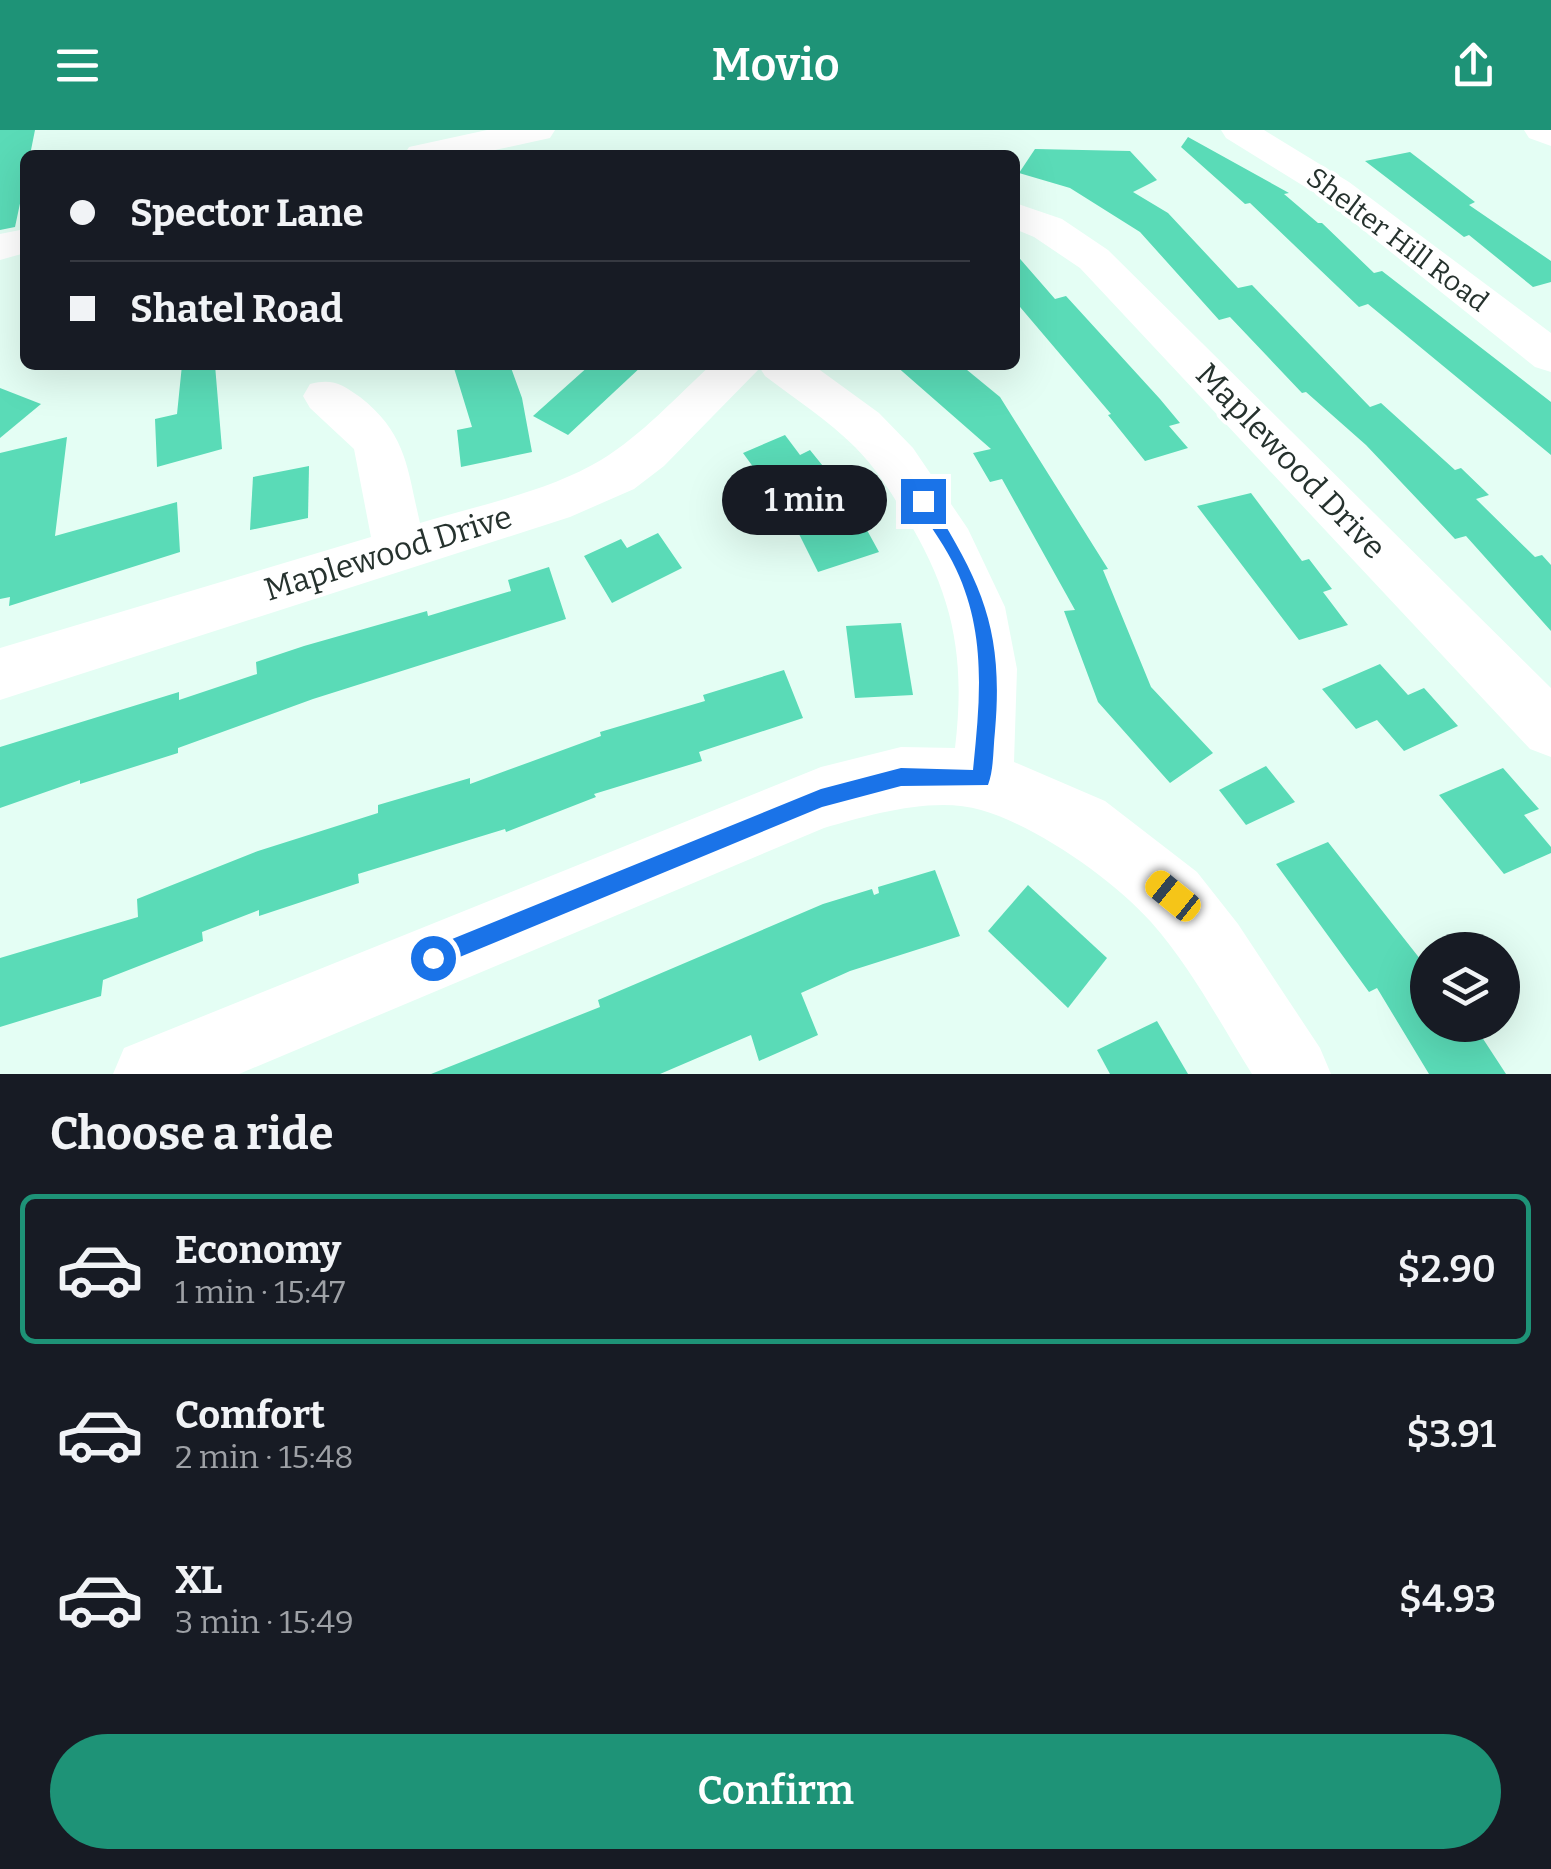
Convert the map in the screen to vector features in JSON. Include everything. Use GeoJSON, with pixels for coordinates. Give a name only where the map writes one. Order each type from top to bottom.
{"type":"FeatureCollection","features":[{"type":"Feature","properties":{"kind":"street","name":"Shelter Hill Road"},"geometry":{"type":"LineString","coordinates":[[1239,130],[1304,148],[1551,356]]}},
{"type":"Feature","properties":{"kind":"street"},"geometry":{"type":"LineString","coordinates":[[1542,130],[1551,135]]}},
{"type":"Feature","properties":{"kind":"street"},"geometry":{"type":"LineString","coordinates":[[458,150],[530,140]]}},
{"type":"Feature","properties":{"kind":"street","name":"Maplewood Drive"},"geometry":{"type":"LineString","coordinates":[[1020,216],[1048,228],[1094,259],[1551,729]]}},
{"type":"Feature","properties":{"kind":"street","name":"Maplewood Drive"},"geometry":{"type":"LineString","coordinates":[[0,674],[552,503],[616,475],[647,453],[735,370]]}},
{"type":"Feature","properties":{"kind":"street"},"geometry":{"type":"LineString","coordinates":[[788,370],[873,435],[944,532],[973,587],[985,627],[991,684],[982,779]]}},
{"type":"Feature","properties":{"kind":"street"},"geometry":{"type":"LineString","coordinates":[[326,396],[365,426],[378,445],[400,548]]}},
{"type":"Feature","properties":{"kind":"street"},"geometry":{"type":"LineString","coordinates":[[150,1074],[821,798],[901,777],[982,779],[1082,823],[1173,896],[1214,948],[1294,1074]]}},
{"type":"Feature","properties":{"kind":"building"},"geometry":{"type":"Polygon","coordinates":[[[0,130],[35,130],[31,150],[20,150],[20,204],[15,227],[0,230],[0,130]]]}},
{"type":"Feature","properties":{"kind":"building"},"geometry":{"type":"Polygon","coordinates":[[[1188,137],[1289,193],[1284,194],[1322,223],[1374,273],[1382,271],[1551,402],[1551,455],[1368,304],[1359,307],[1250,203],[1245,204],[1181,147],[1188,137]]]}},
{"type":"Feature","properties":{"kind":"building"},"geometry":{"type":"Polygon","coordinates":[[[1035,149],[1130,151],[1157,180],[1133,192],[1168,213],[1238,288],[1252,285],[1370,407],[1381,403],[1455,470],[1461,468],[1489,495],[1476,499],[1535,557],[1542,555],[1551,565],[1551,631],[1466,536],[1455,539],[1366,445],[1306,392],[1302,393],[1230,317],[1219,320],[1140,232],[1070,188],[1020,172],[1035,149]]]}},
{"type":"Feature","properties":{"kind":"building"},"geometry":{"type":"Polygon","coordinates":[[[1410,152],[1475,202],[1469,205],[1551,261],[1551,282],[1533,287],[1469,235],[1464,237],[1365,161],[1410,152]]]}},
{"type":"Feature","properties":{"kind":"building"},"geometry":{"type":"Polygon","coordinates":[[[1020,259],[1055,299],[1066,296],[1160,399],[1180,423],[1169,426],[1188,448],[1145,461],[1108,415],[1111,414],[1020,307],[1020,259]]]}},
{"type":"Feature","properties":{"kind":"building"},"geometry":{"type":"Polygon","coordinates":[[[181,370],[215,370],[222,449],[157,467],[155,419],[177,414],[181,370]]]}},
{"type":"Feature","properties":{"kind":"building"},"geometry":{"type":"Polygon","coordinates":[[[455,370],[512,370],[522,398],[532,452],[461,467],[457,430],[472,427],[455,370]]]}},
{"type":"Feature","properties":{"kind":"building"},"geometry":{"type":"Polygon","coordinates":[[[584,370],[638,370],[568,435],[533,416],[584,370]]]}},
{"type":"Feature","properties":{"kind":"building"},"geometry":{"type":"Polygon","coordinates":[[[901,370],[967,370],[1000,397],[1108,569],[1103,570],[1151,687],[1213,753],[1170,783],[1098,702],[1064,611],[1075,610],[1002,479],[990,482],[973,453],[991,449],[901,370]]]}},
{"type":"Feature","properties":{"kind":"building"},"geometry":{"type":"Polygon","coordinates":[[[0,388],[41,404],[0,438],[0,388]]]}},
{"type":"Feature","properties":{"kind":"building"},"geometry":{"type":"Polygon","coordinates":[[[785,435],[800,455],[810,450],[831,476],[825,479],[850,524],[862,521],[879,552],[818,572],[781,498],[777,500],[743,453],[785,435]]]}},
{"type":"Feature","properties":{"kind":"building"},"geometry":{"type":"Polygon","coordinates":[[[67,437],[55,536],[177,502],[180,552],[9,606],[10,597],[0,599],[0,453],[67,437]]]}},
{"type":"Feature","properties":{"kind":"building"},"geometry":{"type":"Polygon","coordinates":[[[309,466],[308,518],[250,530],[253,477],[309,466]]]}},
{"type":"Feature","properties":{"kind":"building"},"geometry":{"type":"Polygon","coordinates":[[[1251,493],[1302,561],[1309,559],[1332,589],[1323,592],[1348,625],[1299,640],[1197,506],[1251,493]]]}},
{"type":"Feature","properties":{"kind":"building"},"geometry":{"type":"Polygon","coordinates":[[[658,533],[682,568],[612,603],[584,556],[621,539],[627,548],[658,533]]]}},
{"type":"Feature","properties":{"kind":"building"},"geometry":{"type":"Polygon","coordinates":[[[549,567],[566,619],[313,699],[178,748],[178,753],[80,784],[80,780],[0,808],[0,747],[179,692],[179,700],[257,674],[256,662],[304,646],[511,591],[508,580],[549,567]]]}},
{"type":"Feature","properties":{"kind":"building"},"geometry":{"type":"Polygon","coordinates":[[[901,623],[913,695],[855,698],[846,626],[901,623]]]}},
{"type":"Feature","properties":{"kind":"building"},"geometry":{"type":"Polygon","coordinates":[[[1380,664],[1408,695],[1424,688],[1458,726],[1404,751],[1377,720],[1356,729],[1322,689],[1380,664]]]}},
{"type":"Feature","properties":{"kind":"building"},"geometry":{"type":"Polygon","coordinates":[[[784,670],[803,718],[699,752],[702,761],[594,794],[596,797],[506,832],[505,829],[358,874],[359,883],[259,916],[259,910],[202,932],[203,941],[103,980],[101,996],[0,1027],[0,958],[138,917],[137,899],[258,851],[378,813],[378,805],[470,778],[470,784],[601,736],[600,732],[705,701],[703,695],[784,670]]]}},
{"type":"Feature","properties":{"kind":"building"},"geometry":{"type":"Polygon","coordinates":[[[1266,766],[1295,802],[1246,825],[1219,790],[1266,766]]]}},
{"type":"Feature","properties":{"kind":"building"},"geometry":{"type":"Polygon","coordinates":[[[1503,768],[1539,809],[1524,815],[1551,847],[1551,853],[1504,874],[1439,795],[1503,768]]]}},
{"type":"Feature","properties":{"kind":"building"},"geometry":{"type":"Polygon","coordinates":[[[1328,842],[1410,946],[1410,1042],[1485,1042],[1506,1074],[1429,1074],[1377,988],[1369,992],[1276,864],[1328,842]]]}},
{"type":"Feature","properties":{"kind":"building"},"geometry":{"type":"Polygon","coordinates":[[[935,870],[960,936],[850,971],[801,993],[818,1035],[759,1061],[751,1035],[660,1074],[431,1074],[600,1007],[598,1000],[823,904],[872,889],[874,895],[879,893],[878,887],[935,870]]]}},
{"type":"Feature","properties":{"kind":"building"},"geometry":{"type":"Polygon","coordinates":[[[1028,885],[1107,958],[1068,1008],[988,931],[1028,885]]]}},
{"type":"Feature","properties":{"kind":"building"},"geometry":{"type":"Polygon","coordinates":[[[1157,1021],[1188,1074],[1110,1074],[1097,1050],[1157,1021]]]}},
{"type":"Feature","properties":{"kind":"route"},"geometry":{"type":"LineString","coordinates":[[433,958],[821,798],[901,777],[982,779],[991,684],[985,627],[963,566],[923,501]]}}]}
